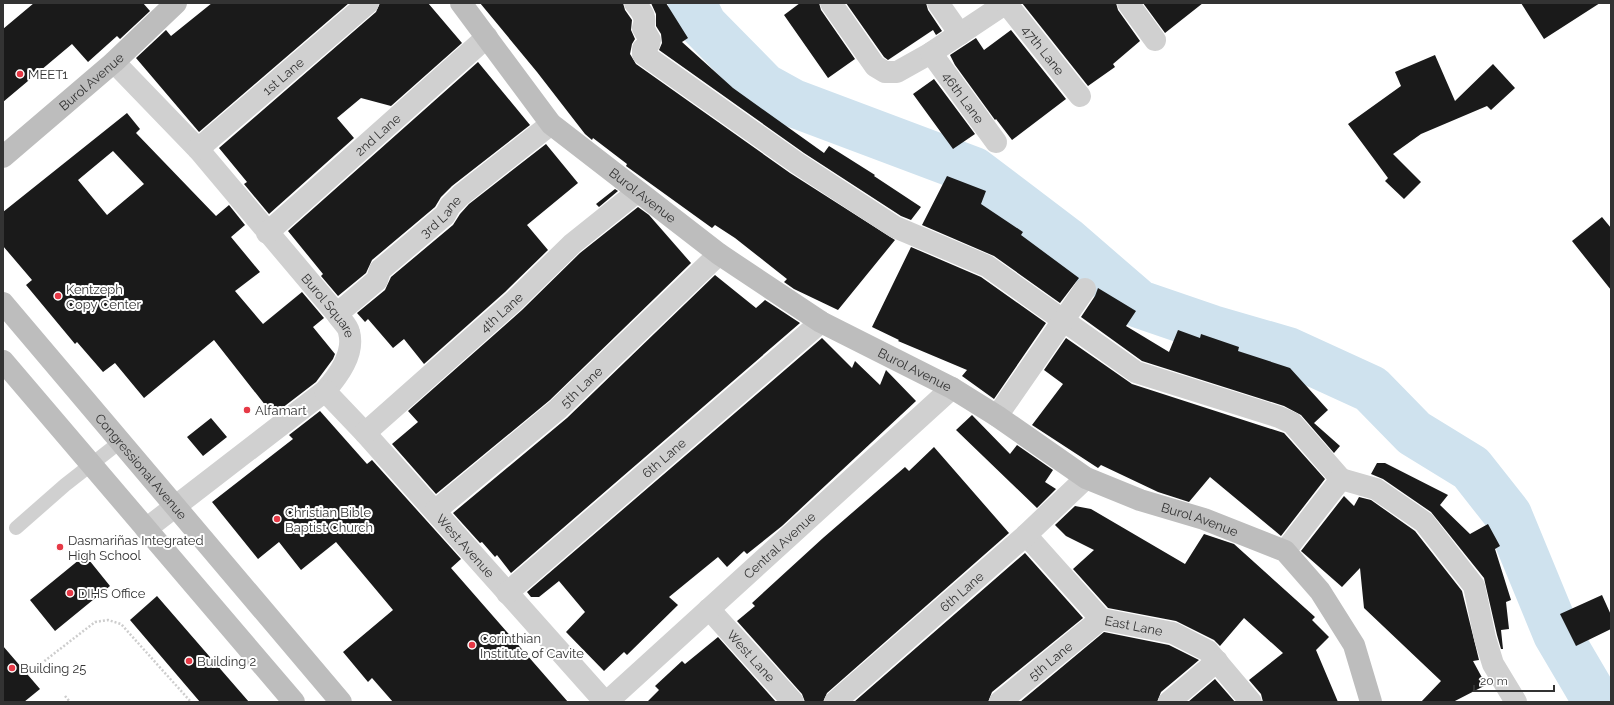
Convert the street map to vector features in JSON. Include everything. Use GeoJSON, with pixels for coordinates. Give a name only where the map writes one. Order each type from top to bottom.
{"type":"FeatureCollection","features":[{"type":"Feature","properties":{"kind":"street","name":"Burol Avenue"},"geometry":{"type":"LineString","coordinates":[[3,157],[114,62],[176,3]]}},
{"type":"Feature","properties":{"kind":"street","name":"1st Lane"},"geometry":{"type":"LineString","coordinates":[[198,149],[368,3]]}},
{"type":"Feature","properties":{"kind":"street","name":"Burol Avenue"},"geometry":{"type":"LineString","coordinates":[[461,3],[551,124],[719,254],[820,322],[952,388],[997,416],[1086,478],[1140,500],[1204,520],[1285,551],[1320,591],[1354,645],[1371,702]]}},
{"type":"Feature","properties":{"kind":"street"},"geometry":{"type":"LineString","coordinates":[[634,3],[644,14],[645,23],[643,28],[650,40],[649,44],[643,49],[643,54],[797,163],[895,227],[986,266],[1136,372],[1279,417],[1292,423],[1341,479],[1376,489],[1424,522],[1474,586],[1485,638],[1493,664],[1516,702]]}},
{"type":"Feature","properties":{"kind":"street"},"geometry":{"type":"LineString","coordinates":[[831,3],[875,66],[885,72],[898,72],[931,53],[1006,3]]}},
{"type":"Feature","properties":{"kind":"street"},"geometry":{"type":"LineString","coordinates":[[938,3],[960,34]]}},
{"type":"Feature","properties":{"kind":"street","name":"47th Lane"},"geometry":{"type":"LineString","coordinates":[[1006,3],[1080,96]]}},
{"type":"Feature","properties":{"kind":"street"},"geometry":{"type":"LineString","coordinates":[[1128,3],[1156,40]]}},
{"type":"Feature","properties":{"kind":"street","name":"2nd Lane"},"geometry":{"type":"LineString","coordinates":[[267,233],[487,37]]}},
{"type":"Feature","properties":{"kind":"street","name":"46th Lane"},"geometry":{"type":"LineString","coordinates":[[931,53],[996,142]]}},
{"type":"Feature","properties":{"kind":"street","name":"Burol Square"},"geometry":{"type":"LineString","coordinates":[[114,62],[198,149],[267,233],[337,314],[349,332],[349,345],[341,372],[325,391],[146,529]]}},
{"type":"Feature","properties":{"kind":"street","name":"3rd Lane"},"geometry":{"type":"LineString","coordinates":[[337,314],[377,280],[380,270],[445,215],[450,206],[461,195],[551,124]]}},
{"type":"Feature","properties":{"kind":"street","name":"4th Lane"},"geometry":{"type":"LineString","coordinates":[[366,433],[514,301],[572,244],[637,192]]}},
{"type":"Feature","properties":{"kind":"street","name":"5th Lane"},"geometry":{"type":"LineString","coordinates":[[435,511],[558,409],[719,254]]}},
{"type":"Feature","properties":{"kind":"street"},"geometry":{"type":"LineString","coordinates":[[997,416],[1086,288]]}},
{"type":"Feature","properties":{"kind":"street","name":"Congressional Avenue"},"geometry":{"type":"LineString","coordinates":[[3,303],[341,702]]}},
{"type":"Feature","properties":{"kind":"street","name":"6th Lane"},"geometry":{"type":"LineString","coordinates":[[507,594],[820,322]]}},
{"type":"Feature","properties":{"kind":"street"},"geometry":{"type":"LineString","coordinates":[[3,361],[294,702]]}},
{"type":"Feature","properties":{"kind":"street","name":"Central Avenue"},"geometry":{"type":"LineString","coordinates":[[606,702],[952,388]]}},
{"type":"Feature","properties":{"kind":"street","name":"West Avenue"},"geometry":{"type":"LineString","coordinates":[[325,391],[366,433],[507,594],[606,702]]}},
{"type":"Feature","properties":{"kind":"street","name":"6th Lane"},"geometry":{"type":"LineString","coordinates":[[835,702],[1026,535],[1086,478]]}},
{"type":"Feature","properties":{"kind":"street"},"geometry":{"type":"LineString","coordinates":[[1285,551],[1341,479]]}},
{"type":"Feature","properties":{"kind":"street","name":"East Lane"},"geometry":{"type":"LineString","coordinates":[[1026,535],[1101,619],[1173,633],[1208,651],[1251,702]]}},
{"type":"Feature","properties":{"kind":"street","name":"West Lane"},"geometry":{"type":"LineString","coordinates":[[710,609],[793,702]]}},
{"type":"Feature","properties":{"kind":"street","name":"5th Lane"},"geometry":{"type":"LineString","coordinates":[[1000,702],[1101,619]]}},
{"type":"Feature","properties":{"kind":"street"},"geometry":{"type":"LineString","coordinates":[[1169,702],[1217,661]]}},
{"type":"Feature","properties":{"kind":"lane"},"geometry":{"type":"LineString","coordinates":[[16,528],[65,485],[120,442]]}},
{"type":"Feature","properties":{"kind":"path"},"geometry":{"type":"LineString","coordinates":[[38,666],[95,622],[108,620],[121,624],[190,702]]}},
{"type":"Feature","properties":{"kind":"path"},"geometry":{"type":"LineString","coordinates":[[65,696],[70,702]]}},
{"type":"Feature","properties":{"kind":"building"},"geometry":{"type":"Polygon","coordinates":[[[34,3],[143,3],[150,11],[120,39],[117,36],[88,62],[72,44],[3,102],[3,29],[34,3]]]}},
{"type":"Feature","properties":{"kind":"building"},"geometry":{"type":"Polygon","coordinates":[[[212,3],[349,3],[199,132],[136,58],[166,30],[171,36],[212,3]]]}},
{"type":"Feature","properties":{"kind":"building"},"geometry":{"type":"Polygon","coordinates":[[[380,3],[428,3],[462,43],[391,106],[361,98],[337,118],[354,138],[269,214],[244,184],[247,182],[219,148],[376,12],[380,3]]]}},
{"type":"Feature","properties":{"kind":"building"},"geometry":{"type":"Polygon","coordinates":[[[480,3],[623,3],[625,10],[632,20],[631,30],[635,39],[632,44],[630,54],[636,64],[790,173],[895,240],[838,310],[794,289],[784,282],[787,279],[735,238],[715,225],[712,228],[626,166],[627,164],[593,138],[592,140],[585,134],[537,72],[480,3]]]}},
{"type":"Feature","properties":{"kind":"building"},"geometry":{"type":"Polygon","coordinates":[[[651,3],[666,3],[688,38],[682,42],[733,88],[824,153],[829,146],[875,175],[874,176],[921,207],[911,220],[901,216],[804,153],[659,50],[662,43],[661,34],[656,26],[656,14],[651,3]]]}},
{"type":"Feature","properties":{"kind":"building"},"geometry":{"type":"Polygon","coordinates":[[[800,3],[819,3],[821,10],[855,59],[828,78],[784,15],[800,3]]]}},
{"type":"Feature","properties":{"kind":"building"},"geometry":{"type":"Polygon","coordinates":[[[846,3],[926,3],[928,10],[942,31],[936,35],[933,30],[888,60],[884,57],[846,3]]]}},
{"type":"Feature","properties":{"kind":"building"},"geometry":{"type":"Polygon","coordinates":[[[1022,3],[1116,3],[1118,10],[1140,41],[1113,64],[1115,67],[1088,86],[1022,3]]]}},
{"type":"Feature","properties":{"kind":"building"},"geometry":{"type":"Polygon","coordinates":[[[1143,3],[1203,3],[1165,33],[1143,3]]]}},
{"type":"Feature","properties":{"kind":"building"},"geometry":{"type":"Polygon","coordinates":[[[1521,3],[1600,3],[1544,39],[1521,3]]]}},
{"type":"Feature","properties":{"kind":"building"},"geometry":{"type":"Polygon","coordinates":[[[1011,30],[1066,99],[1012,140],[996,119],[995,120],[955,65],[950,55],[976,38],[984,50],[1011,30]]]}},
{"type":"Feature","properties":{"kind":"building"},"geometry":{"type":"Polygon","coordinates":[[[1435,55],[1455,101],[1493,64],[1515,88],[1491,110],[1487,106],[1421,134],[1393,154],[1421,182],[1404,199],[1385,181],[1388,178],[1348,124],[1401,86],[1395,72],[1435,55]]]}},
{"type":"Feature","properties":{"kind":"building"},"geometry":{"type":"Polygon","coordinates":[[[478,62],[530,125],[452,186],[441,197],[435,207],[372,260],[366,273],[338,296],[321,276],[323,274],[288,231],[478,62]]]}},
{"type":"Feature","properties":{"kind":"building"},"geometry":{"type":"Polygon","coordinates":[[[934,79],[975,134],[953,149],[913,94],[934,79]]]}},
{"type":"Feature","properties":{"kind":"building"},"geometry":{"type":"Polygon","coordinates":[[[127,113],[140,129],[136,133],[216,216],[229,205],[245,225],[231,237],[260,272],[235,291],[263,324],[302,292],[324,318],[313,327],[335,354],[333,359],[316,382],[273,415],[214,340],[144,398],[115,363],[103,372],[77,342],[75,344],[26,285],[32,280],[3,246],[3,212],[127,113]],[[113,151],[78,180],[107,215],[144,184],[113,151]]]}},
{"type":"Feature","properties":{"kind":"building"},"geometry":{"type":"Polygon","coordinates":[[[546,144],[578,183],[527,225],[548,250],[505,292],[424,364],[404,339],[393,348],[368,319],[365,322],[357,313],[385,290],[391,277],[453,225],[469,204],[546,144]]]}},
{"type":"Feature","properties":{"kind":"building"},"geometry":{"type":"Polygon","coordinates":[[[947,176],[986,191],[981,204],[1023,232],[1021,235],[1079,278],[1060,303],[994,256],[922,225],[947,176]]]}},
{"type":"Feature","properties":{"kind":"building"},"geometry":{"type":"Polygon","coordinates":[[[615,189],[618,191],[599,207],[596,204],[615,189]]]}},
{"type":"Feature","properties":{"kind":"building"},"geometry":{"type":"Polygon","coordinates":[[[638,207],[649,215],[691,263],[550,400],[436,494],[392,444],[418,422],[408,411],[522,310],[580,253],[638,207]]]}},
{"type":"Feature","properties":{"kind":"building"},"geometry":{"type":"Polygon","coordinates":[[[1602,217],[1611,228],[1611,290],[1572,241],[1602,217]]]}},
{"type":"Feature","properties":{"kind":"building"},"geometry":{"type":"Polygon","coordinates":[[[911,247],[981,277],[1046,323],[994,399],[962,376],[967,370],[898,341],[899,340],[872,327],[911,247]]]}},
{"type":"Feature","properties":{"kind":"building"},"geometry":{"type":"Polygon","coordinates":[[[715,275],[756,308],[765,300],[800,323],[511,573],[497,555],[495,557],[482,542],[480,543],[453,513],[567,418],[715,275]]]}},
{"type":"Feature","properties":{"kind":"building"},"geometry":{"type":"Polygon","coordinates":[[[1098,288],[1136,311],[1126,326],[1169,352],[1178,330],[1200,338],[1201,334],[1239,347],[1238,351],[1290,368],[1328,410],[1314,423],[1340,446],[1334,453],[1301,415],[1284,406],[1142,361],[1081,317],[1095,296],[1098,288]]]}},
{"type":"Feature","properties":{"kind":"building"},"geometry":{"type":"Polygon","coordinates":[[[822,338],[852,368],[855,361],[880,385],[886,370],[916,401],[782,526],[747,554],[744,551],[727,567],[718,557],[669,597],[678,605],[627,655],[624,652],[604,671],[566,632],[585,612],[559,581],[539,597],[531,597],[527,592],[822,338]]]}},
{"type":"Feature","properties":{"kind":"building"},"geometry":{"type":"Polygon","coordinates":[[[1066,338],[1132,384],[1284,433],[1325,479],[1281,536],[1210,477],[1189,502],[1158,492],[1101,465],[1098,468],[1032,425],[1063,384],[1044,370],[1066,338]]]}},
{"type":"Feature","properties":{"kind":"building"},"geometry":{"type":"Polygon","coordinates":[[[320,411],[367,464],[372,460],[461,559],[451,568],[568,702],[393,702],[372,678],[368,682],[343,652],[393,610],[336,542],[301,570],[279,542],[258,559],[212,502],[293,439],[289,435],[320,411]]]}},
{"type":"Feature","properties":{"kind":"building"},"geometry":{"type":"Polygon","coordinates":[[[972,415],[1010,454],[1017,445],[1053,470],[1045,482],[1056,489],[1037,508],[956,430],[972,415]]]}},
{"type":"Feature","properties":{"kind":"building"},"geometry":{"type":"Polygon","coordinates":[[[211,418],[227,437],[203,456],[187,437],[211,418]]]}},
{"type":"Feature","properties":{"kind":"building"},"geometry":{"type":"Polygon","coordinates":[[[934,447],[1009,533],[827,693],[823,702],[805,702],[802,694],[737,621],[755,606],[752,603],[823,538],[905,467],[909,471],[934,447]]]}},
{"type":"Feature","properties":{"kind":"building"},"geometry":{"type":"Polygon","coordinates":[[[1377,463],[1385,463],[1448,495],[1440,505],[1470,534],[1488,524],[1500,546],[1495,549],[1511,600],[1506,602],[1509,629],[1501,630],[1503,649],[1501,649],[1497,635],[1484,578],[1431,512],[1383,479],[1371,474],[1377,463]]]}},
{"type":"Feature","properties":{"kind":"building"},"geometry":{"type":"Polygon","coordinates":[[[1344,496],[1354,506],[1359,497],[1371,500],[1415,531],[1462,591],[1479,660],[1473,661],[1486,685],[1453,702],[1421,702],[1441,681],[1364,608],[1360,568],[1342,587],[1301,551],[1344,496]]]}},
{"type":"Feature","properties":{"kind":"building"},"geometry":{"type":"Polygon","coordinates":[[[1075,506],[1091,509],[1185,564],[1204,534],[1234,544],[1315,617],[1312,620],[1329,637],[1316,650],[1338,702],[1263,702],[1261,694],[1249,680],[1283,653],[1244,618],[1220,646],[1214,640],[1176,621],[1108,608],[1073,569],[1094,550],[1066,536],[1055,525],[1075,506]]]}},
{"type":"Feature","properties":{"kind":"building"},"geometry":{"type":"Polygon","coordinates":[[[1025,553],[1083,618],[992,692],[988,702],[854,702],[1025,553]]]}},
{"type":"Feature","properties":{"kind":"building","name":"DIHS Office"},"geometry":{"type":"Polygon","coordinates":[[[85,555],[110,586],[55,631],[30,600],[85,555]]]}},
{"type":"Feature","properties":{"kind":"building"},"geometry":{"type":"Polygon","coordinates":[[[1602,595],[1611,615],[1611,629],[1576,646],[1560,614],[1602,595]]]}},
{"type":"Feature","properties":{"kind":"building","name":"Building 2"},"geometry":{"type":"Polygon","coordinates":[[[157,596],[249,702],[200,702],[130,620],[157,596]]]}},
{"type":"Feature","properties":{"kind":"building"},"geometry":{"type":"Polygon","coordinates":[[[1104,632],[1169,645],[1199,660],[1161,692],[1157,702],[1020,702],[1104,632]]]}},
{"type":"Feature","properties":{"kind":"building"},"geometry":{"type":"Polygon","coordinates":[[[718,637],[776,702],[647,702],[659,690],[655,686],[682,661],[685,664],[718,637]]]}},
{"type":"Feature","properties":{"kind":"building","name":"Building 25"},"geometry":{"type":"Polygon","coordinates":[[[3,646],[40,689],[24,702],[3,702],[3,646]]]}},
{"type":"Feature","properties":{"kind":"building"},"geometry":{"type":"Polygon","coordinates":[[[1215,679],[1235,702],[1188,702],[1215,679]]]}},
{"type":"Feature","properties":{"kind":"waterway"},"geometry":{"type":"LineString","coordinates":[[692,3],[703,25],[764,87],[793,103],[974,171],[1065,240],[1139,304],[1212,329],[1288,351],[1371,389],[1414,433],[1471,468],[1508,515],[1557,634],[1597,702]]}},
{"type":"Feature","properties":{"kind":"place","name":"MEET1"},"geometry":{"type":"Point","coordinates":[20,74]}},
{"type":"Feature","properties":{"kind":"place","name":"Kentzeph Copy Center"},"geometry":{"type":"Point","coordinates":[58,296]}},
{"type":"Feature","properties":{"kind":"place","name":"Alfamart"},"geometry":{"type":"Point","coordinates":[247,410]}},
{"type":"Feature","properties":{"kind":"place","name":"Christian Bible Baptist Church"},"geometry":{"type":"Point","coordinates":[277,519]}},
{"type":"Feature","properties":{"kind":"place","name":"Dasmariñas Integrated High School"},"geometry":{"type":"Point","coordinates":[60,547]}},
{"type":"Feature","properties":{"kind":"place","name":"DIHS Office"},"geometry":{"type":"Point","coordinates":[70,593]}},
{"type":"Feature","properties":{"kind":"place","name":"Corinthian Institute of Cavite"},"geometry":{"type":"Point","coordinates":[472,645]}},
{"type":"Feature","properties":{"kind":"place","name":"Building 2"},"geometry":{"type":"Point","coordinates":[189,661]}},
{"type":"Feature","properties":{"kind":"place","name":"Building 25"},"geometry":{"type":"Point","coordinates":[12,668]}}]}
